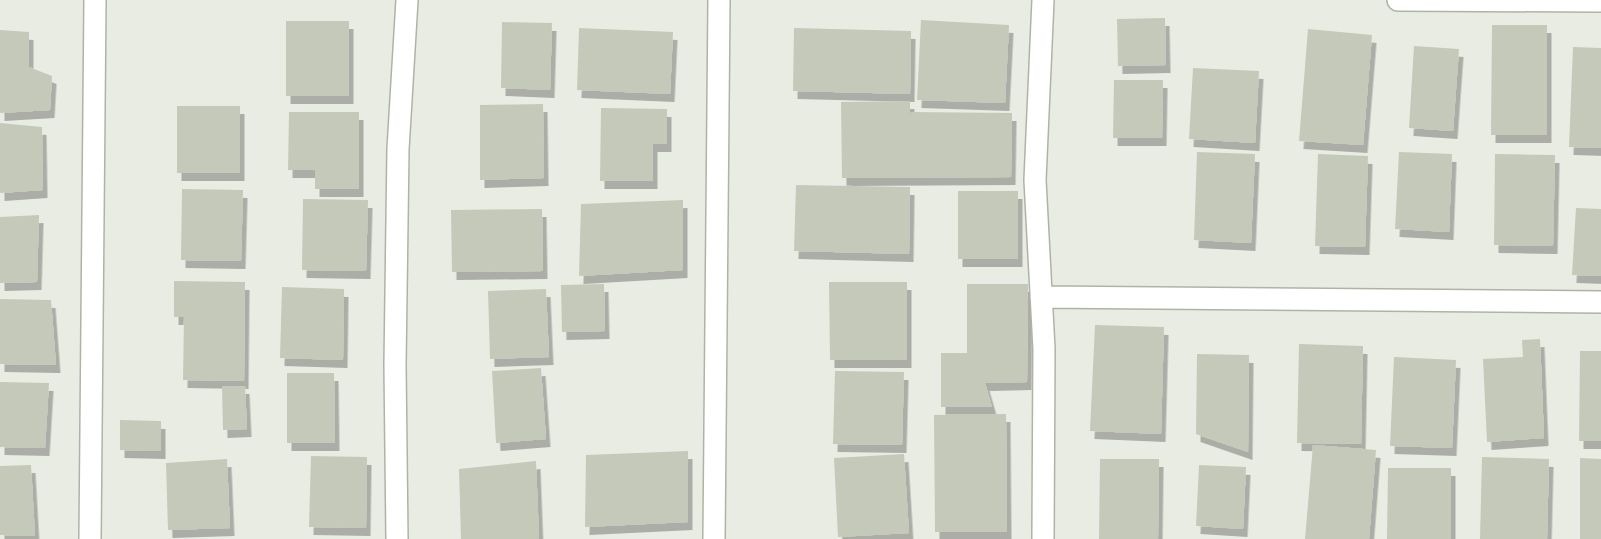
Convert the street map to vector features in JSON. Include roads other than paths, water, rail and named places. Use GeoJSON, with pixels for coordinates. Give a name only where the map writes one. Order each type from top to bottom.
{"type":"FeatureCollection","features":[{"type":"Feature","properties":{"kind":"street"},"geometry":{"type":"LineString","coordinates":[[90,539],[95,0]]}},
{"type":"Feature","properties":{"kind":"street"},"geometry":{"type":"LineString","coordinates":[[397,539],[395,365],[398,162],[407,0]]}},
{"type":"Feature","properties":{"kind":"street"},"geometry":{"type":"LineString","coordinates":[[713,539],[719,0]]}},
{"type":"Feature","properties":{"kind":"street"},"geometry":{"type":"LineString","coordinates":[[1043,0],[1035,180],[1044,349],[1043,539]]}},
{"type":"Feature","properties":{"kind":"street"},"geometry":{"type":"LineString","coordinates":[[1398,0],[1601,1]]}},
{"type":"Feature","properties":{"kind":"street"},"geometry":{"type":"LineString","coordinates":[[1041,297],[1601,302]]}}]}
